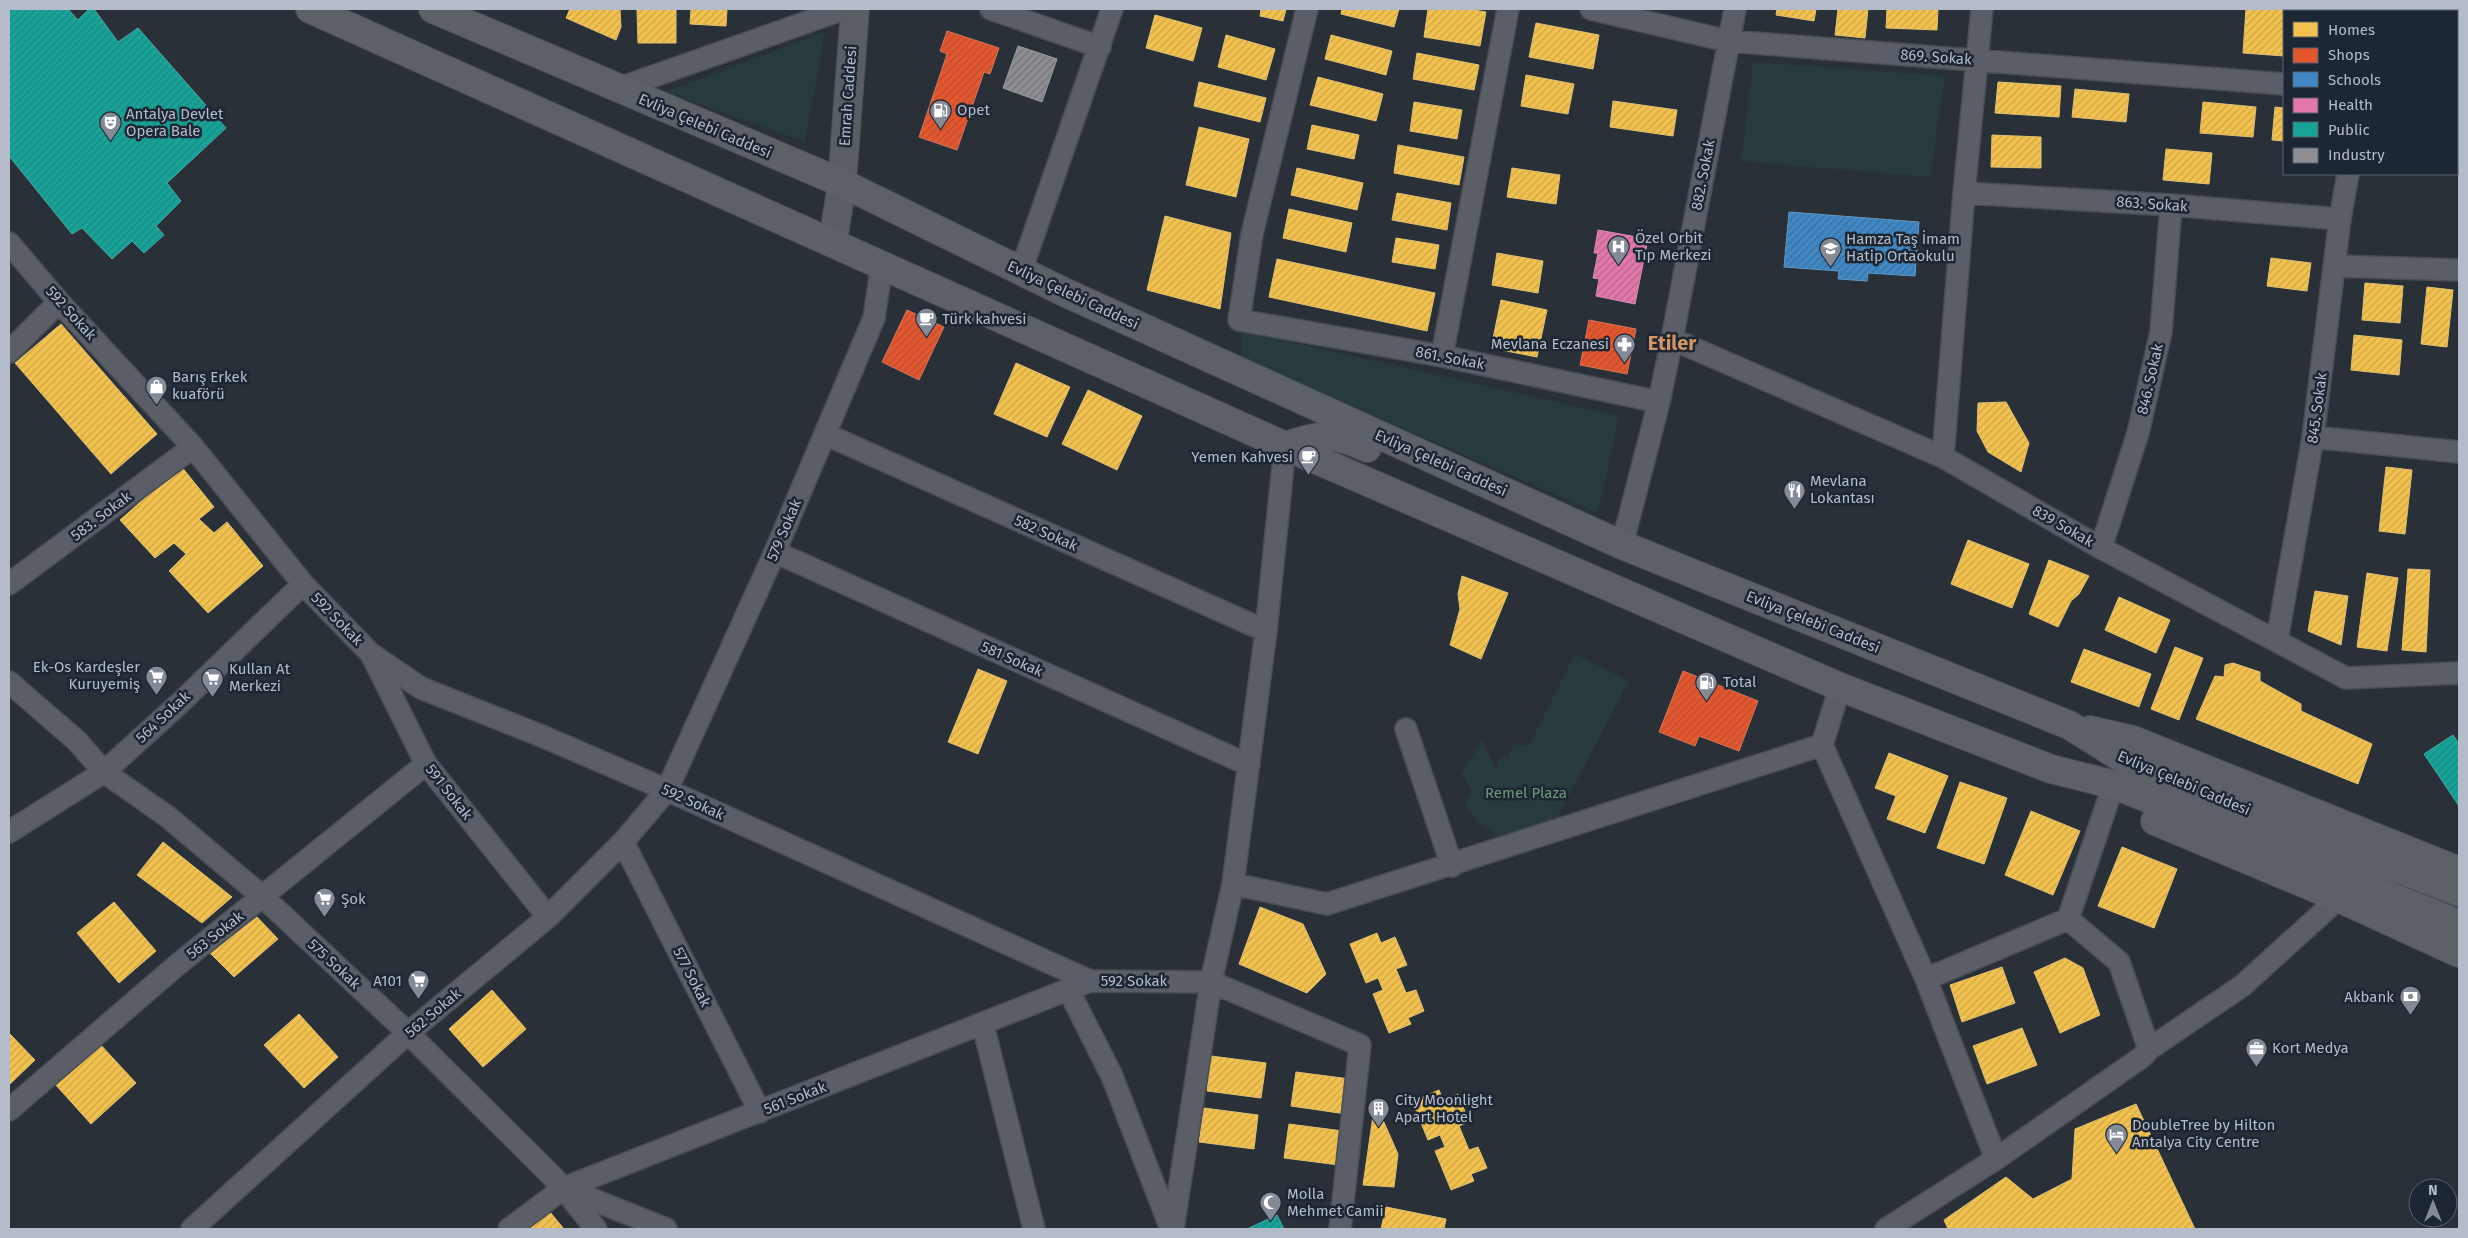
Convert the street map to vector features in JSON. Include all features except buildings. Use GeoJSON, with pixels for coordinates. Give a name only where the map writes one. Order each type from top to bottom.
{"type":"FeatureCollection","features":[{"type":"Feature","properties":{"kind":"main road"},"geometry":{"type":"LineString","coordinates":[[310,9],[833,242]]}},
{"type":"Feature","properties":{"kind":"main road","name":"Evliya Çelebi Caddesi"},"geometry":{"type":"LineString","coordinates":[[433,9],[617,89],[842,183],[1021,271],[1622,545],[2069,726],[2125,760],[2294,829],[2459,892]]}},
{"type":"Feature","properties":{"kind":"main road","name":"Evliya Çelebi Caddesi"},"geometry":{"type":"LineString","coordinates":[[833,242],[1285,446],[1840,687],[2051,769],[2115,785],[2459,924]]}},
{"type":"Feature","properties":{"kind":"main road"},"geometry":{"type":"LineString","coordinates":[[1285,446],[1320,435],[1332,435],[1359,444],[1480,502],[1622,545]]}},
{"type":"Feature","properties":{"kind":"main road"},"geometry":{"type":"LineString","coordinates":[[2069,726],[2134,740],[2459,872]]}},
{"type":"Feature","properties":{"kind":"main road"},"geometry":{"type":"LineString","coordinates":[[2051,769],[2108,801],[2339,898],[2459,953]]}},
{"type":"Feature","properties":{"kind":"street"},"geometry":{"type":"LineString","coordinates":[[617,89],[844,9]]}},
{"type":"Feature","properties":{"kind":"street","name":"Emrah Caddesi"},"geometry":{"type":"LineString","coordinates":[[833,242],[842,183],[855,9]]}},
{"type":"Feature","properties":{"kind":"street"},"geometry":{"type":"LineString","coordinates":[[991,9],[1100,47]]}},
{"type":"Feature","properties":{"kind":"street"},"geometry":{"type":"LineString","coordinates":[[1021,271],[1112,9]]}},
{"type":"Feature","properties":{"kind":"street","name":"861. Sokak"},"geometry":{"type":"LineString","coordinates":[[1307,9],[1252,234],[1239,320],[1442,356],[1659,402]]}},
{"type":"Feature","properties":{"kind":"street"},"geometry":{"type":"LineString","coordinates":[[1442,356],[1508,9]]}},
{"type":"Feature","properties":{"kind":"street","name":"869. Sokak"},"geometry":{"type":"LineString","coordinates":[[1591,9],[1728,41],[2283,84]]}},
{"type":"Feature","properties":{"kind":"street","name":"882. Sokak"},"geometry":{"type":"LineString","coordinates":[[1622,545],[1659,402],[1735,9]]}},
{"type":"Feature","properties":{"kind":"street"},"geometry":{"type":"LineString","coordinates":[[1943,457],[1964,193],[1982,9]]}},
{"type":"Feature","properties":{"kind":"street","name":"845. Sokak"},"geometry":{"type":"LineString","coordinates":[[2277,640],[2313,437],[2340,219],[2348,175]]}},
{"type":"Feature","properties":{"kind":"street","name":"863. Sokak"},"geometry":{"type":"LineString","coordinates":[[1964,193],[2171,205],[2340,219]]}},
{"type":"Feature","properties":{"kind":"street","name":"846. Sokak"},"geometry":{"type":"LineString","coordinates":[[2101,548],[2138,433],[2161,332],[2171,205]]}},
{"type":"Feature","properties":{"kind":"street","name":"592 Sokak"},"geometry":{"type":"LineString","coordinates":[[9,243],[59,302],[193,447],[303,584],[370,654],[421,688],[544,737],[667,790],[1090,981],[1211,982],[1360,1045],[1340,1229]]}},
{"type":"Feature","properties":{"kind":"street","name":"579 Sokak"},"geometry":{"type":"LineString","coordinates":[[667,790],[775,552],[874,318],[882,264]]}},
{"type":"Feature","properties":{"kind":"street"},"geometry":{"type":"LineString","coordinates":[[2335,266],[2459,270]]}},
{"type":"Feature","properties":{"kind":"street"},"geometry":{"type":"LineString","coordinates":[[9,352],[59,302]]}},
{"type":"Feature","properties":{"kind":"street","name":"839 Sokak"},"geometry":{"type":"LineString","coordinates":[[1672,339],[1943,457],[2101,548],[2346,678],[2459,673]]}},
{"type":"Feature","properties":{"kind":"street","name":"582 Sokak"},"geometry":{"type":"LineString","coordinates":[[826,434],[1266,631]]}},
{"type":"Feature","properties":{"kind":"street"},"geometry":{"type":"LineString","coordinates":[[2313,437],[2459,452]]}},
{"type":"Feature","properties":{"kind":"street"},"geometry":{"type":"LineString","coordinates":[[1172,1229],[1211,982],[1234,884],[1266,631],[1285,446]]}},
{"type":"Feature","properties":{"kind":"street","name":"583. Sokak"},"geometry":{"type":"LineString","coordinates":[[9,584],[193,447]]}},
{"type":"Feature","properties":{"kind":"street","name":"581 Sokak"},"geometry":{"type":"LineString","coordinates":[[775,552],[1249,765]]}},
{"type":"Feature","properties":{"kind":"street","name":"564 Sokak"},"geometry":{"type":"LineString","coordinates":[[9,832],[104,772],[180,703],[303,584]]}},
{"type":"Feature","properties":{"kind":"street","name":"591 Sokak"},"geometry":{"type":"LineString","coordinates":[[370,654],[426,764],[548,917]]}},
{"type":"Feature","properties":{"kind":"street","name":"575 Sokak"},"geometry":{"type":"LineString","coordinates":[[9,682],[77,741],[104,772],[168,817],[263,897],[408,1033],[564,1188],[666,1229]]}},
{"type":"Feature","properties":{"kind":"street"},"geometry":{"type":"LineString","coordinates":[[1840,687],[1822,745],[1926,979],[1996,1159]]}},
{"type":"Feature","properties":{"kind":"street"},"geometry":{"type":"LineString","coordinates":[[1406,730],[1452,866]]}},
{"type":"Feature","properties":{"kind":"street"},"geometry":{"type":"LineString","coordinates":[[1234,884],[1327,904],[1452,866],[1822,745]]}},
{"type":"Feature","properties":{"kind":"street","name":"563 Sokak"},"geometry":{"type":"LineString","coordinates":[[9,1110],[176,966],[426,764]]}},
{"type":"Feature","properties":{"kind":"street","name":"562 Sokak"},"geometry":{"type":"LineString","coordinates":[[192,1229],[408,1033],[548,917],[623,842],[667,790]]}},
{"type":"Feature","properties":{"kind":"street"},"geometry":{"type":"LineString","coordinates":[[1926,979],[2068,919],[2108,801]]}},
{"type":"Feature","properties":{"kind":"street","name":"577 Sokak"},"geometry":{"type":"LineString","coordinates":[[623,842],[760,1112]]}},
{"type":"Feature","properties":{"kind":"street"},"geometry":{"type":"LineString","coordinates":[[1886,1229],[1996,1159],[2142,1057],[2149,1049],[2242,986],[2339,898]]}},
{"type":"Feature","properties":{"kind":"street"},"geometry":{"type":"LineString","coordinates":[[2068,919],[2119,962],[2149,1049]]}},
{"type":"Feature","properties":{"kind":"street","name":"561 Sokak"},"geometry":{"type":"LineString","coordinates":[[508,1229],[564,1188],[983,1025],[1090,981]]}},
{"type":"Feature","properties":{"kind":"street"},"geometry":{"type":"LineString","coordinates":[[1068,989],[1112,1076],[1172,1229]]}},
{"type":"Feature","properties":{"kind":"street"},"geometry":{"type":"LineString","coordinates":[[983,1025],[1034,1229]]}},
{"type":"Feature","properties":{"kind":"street"},"geometry":{"type":"LineString","coordinates":[[564,1188],[596,1229]]}},
{"type":"Feature","properties":{"kind":"green space"},"geometry":{"type":"Polygon","coordinates":[[[825,32],[805,142],[666,92],[825,32]]]}},
{"type":"Feature","properties":{"kind":"green space"},"geometry":{"type":"Polygon","coordinates":[[[1753,62],[1945,76],[1930,177],[1741,161],[1753,62]]]}},
{"type":"Feature","properties":{"kind":"green space"},"geometry":{"type":"Polygon","coordinates":[[[1241,331],[1619,416],[1598,513],[1241,358],[1241,331]]]}},
{"type":"Feature","properties":{"kind":"green space","name":"Remel Plaza"},"geometry":{"type":"Polygon","coordinates":[[[1575,654],[1629,681],[1553,825],[1504,839],[1478,823],[1465,805],[1472,791],[1461,774],[1482,740],[1496,769],[1501,756],[1508,757],[1514,744],[1529,746],[1575,654]]]}},
{"type":"Feature","properties":{"kind":"place","name":"Opet"},"geometry":{"type":"Point","coordinates":[941,129]}},
{"type":"Feature","properties":{"kind":"place","name":"Antalya Devlet Opera Bale"},"geometry":{"type":"Point","coordinates":[110,142]}},
{"type":"Feature","properties":{"kind":"place","name":"Özel Orbit Tıp Merkezi"},"geometry":{"type":"Point","coordinates":[1619,266]}},
{"type":"Feature","properties":{"kind":"place","name":"Hamza Taş İmam Hatip Ortaokulu"},"geometry":{"type":"Point","coordinates":[1830,267]}},
{"type":"Feature","properties":{"kind":"place","name":"Türk kahvesi"},"geometry":{"type":"Point","coordinates":[926,338]}},
{"type":"Feature","properties":{"kind":"place","name":"Mevlana Eczanesi"},"geometry":{"type":"Point","coordinates":[1625,363]}},
{"type":"Feature","properties":{"kind":"place","name":"Barış Erkek kuaförü"},"geometry":{"type":"Point","coordinates":[156,405]}},
{"type":"Feature","properties":{"kind":"place","name":"Yemen Kahvesi"},"geometry":{"type":"Point","coordinates":[1309,476]}},
{"type":"Feature","properties":{"kind":"place","name":"Mevlana Lokantası"},"geometry":{"type":"Point","coordinates":[1794,509]}},
{"type":"Feature","properties":{"kind":"place","name":"Ek-Os Kardeşler Kuruyemiş"},"geometry":{"type":"Point","coordinates":[156,695]}},
{"type":"Feature","properties":{"kind":"place","name":"Kullan At Merkezi"},"geometry":{"type":"Point","coordinates":[213,697]}},
{"type":"Feature","properties":{"kind":"place","name":"Total"},"geometry":{"type":"Point","coordinates":[1707,701]}},
{"type":"Feature","properties":{"kind":"place","name":"Şok"},"geometry":{"type":"Point","coordinates":[325,918]}},
{"type":"Feature","properties":{"kind":"place","name":"A101"},"geometry":{"type":"Point","coordinates":[418,1000]}},
{"type":"Feature","properties":{"kind":"place","name":"Akbank"},"geometry":{"type":"Point","coordinates":[2410,1016]}},
{"type":"Feature","properties":{"kind":"place","name":"Kort Medya"},"geometry":{"type":"Point","coordinates":[2256,1067]}},
{"type":"Feature","properties":{"kind":"place","name":"City Moonlight Apart Hotel"},"geometry":{"type":"Point","coordinates":[1379,1128]}},
{"type":"Feature","properties":{"kind":"place","name":"DoubleTree by Hilton Antalya City Centre"},"geometry":{"type":"Point","coordinates":[2116,1153]}},
{"type":"Feature","properties":{"kind":"place","name":"Molla Mehmet Camii"},"geometry":{"type":"Point","coordinates":[1271,1222]}},
{"type":"Feature","properties":{"kind":"district","name":"Etiler"},"geometry":{"type":"Point","coordinates":[1672,343]}}]}
